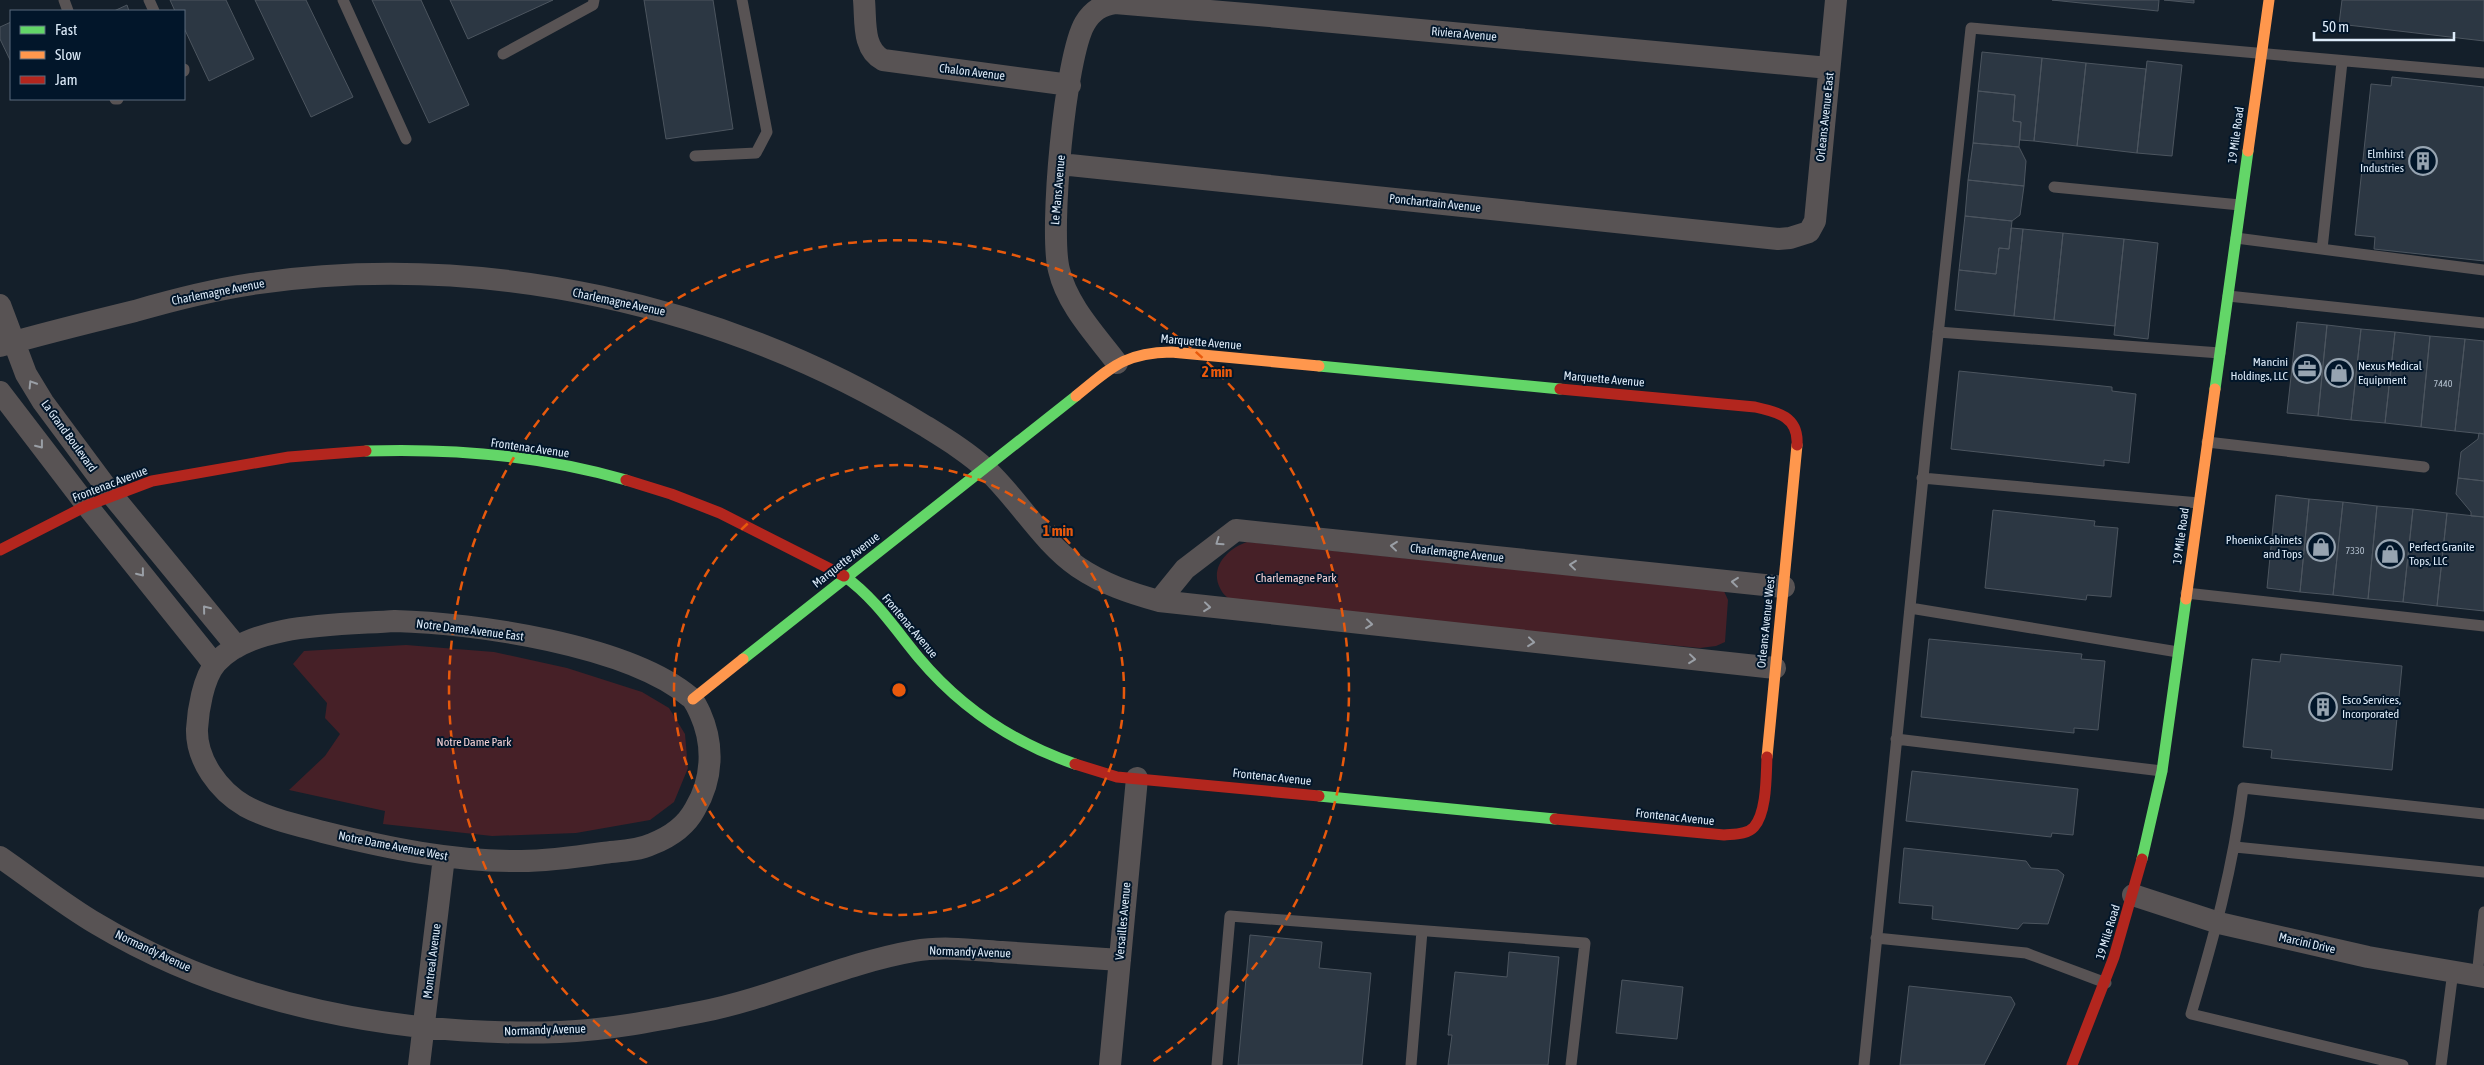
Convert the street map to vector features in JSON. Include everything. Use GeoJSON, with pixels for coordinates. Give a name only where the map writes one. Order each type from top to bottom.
{"type":"FeatureCollection","features":[{"type":"Feature","properties":{"kind":"street","name":"Chalon Avenue"},"geometry":{"type":"LineString","coordinates":[[864,0],[867,38],[875,55],[892,62],[1070,85]]}},
{"type":"Feature","properties":{"kind":"street","name":"Orleans Avenue East"},"geometry":{"type":"LineString","coordinates":[[1809,232],[1814,221],[1836,0]]}},
{"type":"Feature","properties":{"kind":"street","name":"19 Mile Road"},"geometry":{"type":"LineString","coordinates":[[2072,1065],[2106,983],[2133,895],[2162,771],[2269,0]]}},
{"type":"Feature","properties":{"kind":"street","name":"Riviera Avenue"},"geometry":{"type":"LineString","coordinates":[[1098,7],[1115,3],[1259,7],[1829,68]]}},
{"type":"Feature","properties":{"kind":"street","name":"Le Mans Avenue"},"geometry":{"type":"LineString","coordinates":[[1098,7],[1084,24],[1079,37],[1070,85],[1060,164],[1055,251],[1059,272],[1066,290],[1078,310],[1118,363]]}},
{"type":"Feature","properties":{"kind":"street","name":"Ponchartrain Avenue"},"geometry":{"type":"LineString","coordinates":[[1060,164],[1778,239],[1790,238],[1809,232]]}},
{"type":"Feature","properties":{"kind":"street","name":"Charlemagne Avenue"},"geometry":{"type":"LineString","coordinates":[[6,344],[208,292],[253,284],[359,276],[415,275],[490,280],[606,298],[671,313],[737,335],[820,368],[867,392],[949,441],[986,470],[1075,565],[1125,592],[1159,601],[1775,668]]}},
{"type":"Feature","properties":{"kind":"street","name":"La Grand Boulevard"},"geometry":{"type":"LineString","coordinates":[[0,305],[6,344],[44,402],[112,495],[237,647]]}},
{"type":"Feature","properties":{"kind":"street","name":"Marquette Avenue"},"geometry":{"type":"LineString","coordinates":[[693,700],[846,576],[986,470],[1118,363],[1137,355],[1153,352],[1171,352],[1755,408],[1781,413],[1792,419]]}},
{"type":"Feature","properties":{"kind":"street"},"geometry":{"type":"LineString","coordinates":[[0,392],[214,664],[237,647]]}},
{"type":"Feature","properties":{"kind":"street","name":"Orleans Avenue West"},"geometry":{"type":"LineString","coordinates":[[1754,827],[1763,805],[1798,441],[1792,419]]}},
{"type":"Feature","properties":{"kind":"street","name":"Frontenac Avenue"},"geometry":{"type":"LineString","coordinates":[[0,550],[112,495],[142,484],[205,470],[312,455],[352,452],[458,452],[569,466],[656,488],[748,526],[846,576],[883,613],[927,668],[986,721],[1024,745],[1080,767],[1117,776],[1724,835],[1744,832],[1754,827]]}},
{"type":"Feature","properties":{"kind":"street","name":"Charlemagne Avenue"},"geometry":{"type":"LineString","coordinates":[[1159,601],[1185,569],[1236,530],[1784,587]]}},
{"type":"Feature","properties":{"kind":"street","name":"Notre Dame Avenue East"},"geometry":{"type":"LineString","coordinates":[[237,647],[246,640],[280,631],[376,623],[425,622],[501,632],[587,650],[629,663],[665,680],[693,700]]}},
{"type":"Feature","properties":{"kind":"street","name":"Notre Dame Avenue West"},"geometry":{"type":"LineString","coordinates":[[214,664],[199,709],[197,734],[208,768],[224,790],[245,806],[282,821],[347,838],[444,857],[521,861],[578,856],[641,848],[671,834],[685,824],[695,810],[706,783],[709,769],[709,738],[693,700]]}},
{"type":"Feature","properties":{"kind":"street","name":"Versailles Avenue"},"geometry":{"type":"LineString","coordinates":[[1110,1065],[1137,778]]}},
{"type":"Feature","properties":{"kind":"street","name":"Normandy Avenue"},"geometry":{"type":"LineString","coordinates":[[0,857],[96,924],[149,951],[196,971],[261,996],[289,1004],[368,1019],[424,1027],[480,1031],[562,1032],[626,1025],[760,998],[835,972],[918,950],[979,950],[1120,960]]}},
{"type":"Feature","properties":{"kind":"street","name":"Montreal Avenue"},"geometry":{"type":"LineString","coordinates":[[419,1065],[444,857]]}},
{"type":"Feature","properties":{"kind":"street","name":"Marcini Drive"},"geometry":{"type":"LineString","coordinates":[[2133,895],[2219,923],[2368,957],[2481,976]]}},
{"type":"Feature","properties":{"kind":"lane"},"geometry":{"type":"LineString","coordinates":[[344,0],[406,139]]}},
{"type":"Feature","properties":{"kind":"lane"},"geometry":{"type":"LineString","coordinates":[[503,54],[593,5],[594,0]]}},
{"type":"Feature","properties":{"kind":"lane"},"geometry":{"type":"LineString","coordinates":[[695,156],[756,153],[767,132],[742,0]]}},
{"type":"Feature","properties":{"kind":"lane"},"geometry":{"type":"LineString","coordinates":[[1864,1065],[1922,478],[1971,28],[2484,74]]}},
{"type":"Feature","properties":{"kind":"lane"},"geometry":{"type":"LineString","coordinates":[[2322,249],[2342,62]]}},
{"type":"Feature","properties":{"kind":"lane"},"geometry":{"type":"LineString","coordinates":[[2054,187],[2240,205]]}},
{"type":"Feature","properties":{"kind":"lane"},"geometry":{"type":"LineString","coordinates":[[2236,238],[2484,270]]}},
{"type":"Feature","properties":{"kind":"lane"},"geometry":{"type":"LineString","coordinates":[[2228,296],[2484,323]]}},
{"type":"Feature","properties":{"kind":"lane"},"geometry":{"type":"LineString","coordinates":[[1938,332],[2220,353]]}},
{"type":"Feature","properties":{"kind":"lane"},"geometry":{"type":"LineString","coordinates":[[2207,442],[2424,467]]}},
{"type":"Feature","properties":{"kind":"lane"},"geometry":{"type":"LineString","coordinates":[[1922,478],[2199,503]]}},
{"type":"Feature","properties":{"kind":"lane"},"geometry":{"type":"LineString","coordinates":[[2186,593],[2484,626]]}},
{"type":"Feature","properties":{"kind":"lane"},"geometry":{"type":"LineString","coordinates":[[1910,608],[2178,652]]}},
{"type":"Feature","properties":{"kind":"lane"},"geometry":{"type":"LineString","coordinates":[[1896,740],[2162,771]]}},
{"type":"Feature","properties":{"kind":"lane"},"geometry":{"type":"LineString","coordinates":[[2403,1065],[2191,1014],[2219,923],[2235,847],[2243,788],[2484,814]]}},
{"type":"Feature","properties":{"kind":"lane"},"geometry":{"type":"LineString","coordinates":[[2235,847],[2484,872]]}},
{"type":"Feature","properties":{"kind":"lane"},"geometry":{"type":"LineString","coordinates":[[2481,976],[2484,912]]}},
{"type":"Feature","properties":{"kind":"lane"},"geometry":{"type":"LineString","coordinates":[[1217,1065],[1230,916],[1585,943],[1571,1065]]}},
{"type":"Feature","properties":{"kind":"lane"},"geometry":{"type":"LineString","coordinates":[[1411,1065],[1422,931]]}},
{"type":"Feature","properties":{"kind":"lane"},"geometry":{"type":"LineString","coordinates":[[1876,938],[2026,953],[2106,983]]}},
{"type":"Feature","properties":{"kind":"lane"},"geometry":{"type":"LineString","coordinates":[[2441,1065],[2453,972]]}},
{"type":"Feature","properties":{"kind":"green space","name":"Charlemagne Park"},"geometry":{"type":"Polygon","coordinates":[[[1247,542],[1724,591],[1728,600],[1725,642],[1716,646],[1700,648],[1236,604],[1222,592],[1217,574],[1222,560],[1227,554],[1247,542]]]}},
{"type":"Feature","properties":{"kind":"green space","name":"Notre Dame Park"},"geometry":{"type":"Polygon","coordinates":[[[406,645],[494,652],[567,668],[642,692],[669,708],[685,734],[688,768],[674,802],[650,820],[576,833],[492,836],[383,824],[385,811],[289,790],[325,756],[340,734],[325,718],[327,703],[293,664],[304,651],[406,645]]]}},
{"type":"Feature","properties":{"kind":"building"},"geometry":{"type":"Polygon","coordinates":[[[170,0],[226,0],[254,59],[209,81],[185,30],[185,10],[175,10],[170,0]]]}},
{"type":"Feature","properties":{"kind":"building"},"geometry":{"type":"Polygon","coordinates":[[[255,0],[306,0],[353,97],[311,117],[255,0]]]}},
{"type":"Feature","properties":{"kind":"building"},"geometry":{"type":"Polygon","coordinates":[[[372,0],[421,0],[469,105],[429,123],[372,0]]]}},
{"type":"Feature","properties":{"kind":"building"},"geometry":{"type":"Polygon","coordinates":[[[450,0],[553,0],[468,39],[450,0]]]}},
{"type":"Feature","properties":{"kind":"building"},"geometry":{"type":"Polygon","coordinates":[[[644,0],[713,0],[733,129],[666,139],[644,0]]]}},
{"type":"Feature","properties":{"kind":"building"},"geometry":{"type":"Polygon","coordinates":[[[2052,0],[2159,0],[2158,11],[2052,0]]]}},
{"type":"Feature","properties":{"kind":"building"},"geometry":{"type":"Polygon","coordinates":[[[2164,0],[2194,0],[2194,3],[2164,0]]]}},
{"type":"Feature","properties":{"kind":"building"},"geometry":{"type":"Polygon","coordinates":[[[2342,0],[2484,0],[2484,41],[2339,24],[2342,0]]]}},
{"type":"Feature","properties":{"kind":"building"},"geometry":{"type":"Polygon","coordinates":[[[127,5],[129,10],[116,10],[127,5]]]}},
{"type":"Feature","properties":{"kind":"building"},"geometry":{"type":"Polygon","coordinates":[[[10,22],[10,60],[0,39],[0,27],[10,22]]]}},
{"type":"Feature","properties":{"kind":"building"},"geometry":{"type":"Polygon","coordinates":[[[1982,52],[2042,58],[2034,141],[2020,140],[2021,122],[2013,121],[2015,95],[1978,91],[1982,52]]]}},
{"type":"Feature","properties":{"kind":"building"},"geometry":{"type":"Polygon","coordinates":[[[2042,58],[2086,63],[2077,146],[2034,141],[2042,58]]]}},
{"type":"Feature","properties":{"kind":"building"},"geometry":{"type":"Polygon","coordinates":[[[2147,61],[2182,65],[2172,156],[2137,153],[2147,61]]]}},
{"type":"Feature","properties":{"kind":"building"},"geometry":{"type":"Polygon","coordinates":[[[2086,63],[2146,69],[2137,153],[2077,146],[2086,63]]]}},
{"type":"Feature","properties":{"kind":"building","name":"Elmhirst Industries"},"geometry":{"type":"Polygon","coordinates":[[[2392,77],[2484,87],[2484,261],[2374,249],[2375,237],[2355,235],[2371,84],[2391,86],[2392,77]]]}},
{"type":"Feature","properties":{"kind":"building"},"geometry":{"type":"Polygon","coordinates":[[[1978,91],[2015,95],[2013,121],[2021,122],[2019,147],[1973,143],[1978,91]]]}},
{"type":"Feature","properties":{"kind":"building"},"geometry":{"type":"Polygon","coordinates":[[[1973,143],[2019,147],[2026,161],[2024,186],[1968,180],[1973,143]]]}},
{"type":"Feature","properties":{"kind":"building"},"geometry":{"type":"Polygon","coordinates":[[[1968,180],[2024,186],[2020,215],[2012,221],[1965,216],[1968,180]]]}},
{"type":"Feature","properties":{"kind":"building"},"geometry":{"type":"Polygon","coordinates":[[[1965,216],[2012,221],[2009,249],[1999,248],[1996,274],[1959,270],[1965,216]]]}},
{"type":"Feature","properties":{"kind":"building"},"geometry":{"type":"Polygon","coordinates":[[[2011,228],[2023,229],[2014,316],[1955,310],[1959,270],[1996,274],[1999,248],[2009,249],[2011,228]]]}},
{"type":"Feature","properties":{"kind":"building"},"geometry":{"type":"Polygon","coordinates":[[[2023,229],[2063,233],[2054,320],[2014,316],[2023,229]]]}},
{"type":"Feature","properties":{"kind":"building"},"geometry":{"type":"Polygon","coordinates":[[[2063,233],[2124,239],[2115,326],[2054,320],[2063,233]]]}},
{"type":"Feature","properties":{"kind":"building"},"geometry":{"type":"Polygon","coordinates":[[[2124,239],[2158,243],[2148,339],[2114,335],[2124,239]]]}},
{"type":"Feature","properties":{"kind":"building","name":"Mancini Holdings, LLC"},"geometry":{"type":"Polygon","coordinates":[[[2297,322],[2327,325],[2318,416],[2287,413],[2297,322]]]}},
{"type":"Feature","properties":{"kind":"building","name":"Nexus Medical Equipment"},"geometry":{"type":"Polygon","coordinates":[[[2327,325],[2361,329],[2351,420],[2318,416],[2327,325]]]}},
{"type":"Feature","properties":{"kind":"building"},"geometry":{"type":"Polygon","coordinates":[[[2361,329],[2395,332],[2385,423],[2351,420],[2361,329]]]}},
{"type":"Feature","properties":{"kind":"building"},"geometry":{"type":"Polygon","coordinates":[[[2395,332],[2430,336],[2421,427],[2385,423],[2395,332]]]}},
{"type":"Feature","properties":{"kind":"building"},"geometry":{"type":"Polygon","coordinates":[[[2430,336],[2465,339],[2455,431],[2421,427],[2430,336]]]}},
{"type":"Feature","properties":{"kind":"building"},"geometry":{"type":"Polygon","coordinates":[[[2465,339],[2484,341],[2484,434],[2455,431],[2465,339]]]}},
{"type":"Feature","properties":{"kind":"building"},"geometry":{"type":"Polygon","coordinates":[[[1959,371],[2112,387],[2112,391],[2136,394],[2129,463],[2104,460],[2104,466],[1951,449],[1959,371]]]}},
{"type":"Feature","properties":{"kind":"building"},"geometry":{"type":"Polygon","coordinates":[[[2479,433],[2484,434],[2484,481],[2458,478],[2461,452],[2478,439],[2479,433]]]}},
{"type":"Feature","properties":{"kind":"building"},"geometry":{"type":"Polygon","coordinates":[[[2458,478],[2484,481],[2484,517],[2471,516],[2471,512],[2456,494],[2458,478]]]}},
{"type":"Feature","properties":{"kind":"building"},"geometry":{"type":"Polygon","coordinates":[[[2276,495],[2309,499],[2300,592],[2267,588],[2276,495]]]}},
{"type":"Feature","properties":{"kind":"building","name":"Phoenix Cabinets and Tops"},"geometry":{"type":"Polygon","coordinates":[[[2309,499],[2343,502],[2333,595],[2300,592],[2309,499]]]}},
{"type":"Feature","properties":{"kind":"building"},"geometry":{"type":"Polygon","coordinates":[[[2343,502],[2377,506],[2368,599],[2333,595],[2343,502]]]}},
{"type":"Feature","properties":{"kind":"building","name":"Perfect Granite Tops, LLC"},"geometry":{"type":"Polygon","coordinates":[[[2377,506],[2413,509],[2403,602],[2368,599],[2377,506]]]}},
{"type":"Feature","properties":{"kind":"building"},"geometry":{"type":"Polygon","coordinates":[[[2413,509],[2447,513],[2437,606],[2403,602],[2413,509]]]}},
{"type":"Feature","properties":{"kind":"building"},"geometry":{"type":"Polygon","coordinates":[[[1993,510],[2095,521],[2094,526],[2118,528],[2111,597],[2087,595],[2086,600],[1985,588],[1993,510]]]}},
{"type":"Feature","properties":{"kind":"building"},"geometry":{"type":"Polygon","coordinates":[[[2447,513],[2484,517],[2484,611],[2437,606],[2447,513]]]}},
{"type":"Feature","properties":{"kind":"building"},"geometry":{"type":"Polygon","coordinates":[[[1929,639],[2082,654],[2081,659],[2105,661],[2098,730],[2074,728],[2074,733],[1921,717],[1929,639]]]}},
{"type":"Feature","properties":{"kind":"building","name":"Esco Services, Incorporated"},"geometry":{"type":"Polygon","coordinates":[[[2281,654],[2402,666],[2392,770],[2271,758],[2272,750],[2243,747],[2252,659],[2280,662],[2281,654]]]}},
{"type":"Feature","properties":{"kind":"building"},"geometry":{"type":"Polygon","coordinates":[[[1912,771],[2078,789],[2073,835],[2052,833],[2051,837],[1906,821],[1912,771]]]}},
{"type":"Feature","properties":{"kind":"building"},"geometry":{"type":"Polygon","coordinates":[[[1904,848],[2026,861],[2031,868],[2058,870],[2064,875],[2048,924],[2023,923],[2018,929],[1932,919],[1933,906],[1899,903],[1904,848]]]}},
{"type":"Feature","properties":{"kind":"building"},"geometry":{"type":"Polygon","coordinates":[[[1250,935],[1322,942],[1319,968],[1371,973],[1362,1065],[1238,1065],[1250,935]]]}},
{"type":"Feature","properties":{"kind":"building"},"geometry":{"type":"Polygon","coordinates":[[[1509,952],[1559,957],[1548,1065],[1448,1065],[1452,1035],[1448,1035],[1455,972],[1507,977],[1509,952]]]}},
{"type":"Feature","properties":{"kind":"building"},"geometry":{"type":"Polygon","coordinates":[[[1622,980],[1683,987],[1677,1039],[1616,1033],[1622,980]]]}},
{"type":"Feature","properties":{"kind":"building"},"geometry":{"type":"Polygon","coordinates":[[[1909,986],[2011,997],[2015,1004],[1984,1065],[1900,1065],[1909,986]]]}},
{"type":"Feature","properties":{"kind":"traffic: fast"},"geometry":{"type":"LineString","coordinates":[[2215,389],[2248,151]]}},
{"type":"Feature","properties":{"kind":"traffic: fast"},"geometry":{"type":"LineString","coordinates":[[1319,366],[1560,389]]}},
{"type":"Feature","properties":{"kind":"traffic: fast"},"geometry":{"type":"LineString","coordinates":[[743,659],[1076,396]]}},
{"type":"Feature","properties":{"kind":"traffic: fast"},"geometry":{"type":"LineString","coordinates":[[366,451],[399,450],[498,455],[562,465],[626,480]]}},
{"type":"Feature","properties":{"kind":"traffic: fast"},"geometry":{"type":"LineString","coordinates":[[844,576],[875,604],[935,676],[971,708],[990,722],[1031,746],[1075,764]]}},
{"type":"Feature","properties":{"kind":"traffic: fast"},"geometry":{"type":"LineString","coordinates":[[2142,859],[2162,771],[2186,599]]}},
{"type":"Feature","properties":{"kind":"traffic: fast"},"geometry":{"type":"LineString","coordinates":[[1319,796],[1555,819]]}},
{"type":"Feature","properties":{"kind":"traffic: slow"},"geometry":{"type":"LineString","coordinates":[[2248,151],[2269,0]]}},
{"type":"Feature","properties":{"kind":"traffic: slow"},"geometry":{"type":"LineString","coordinates":[[1076,396],[1099,377],[1119,364],[1141,355],[1155,353],[1171,352],[1319,366]]}},
{"type":"Feature","properties":{"kind":"traffic: slow"},"geometry":{"type":"LineString","coordinates":[[2186,599],[2215,389]]}},
{"type":"Feature","properties":{"kind":"traffic: slow"},"geometry":{"type":"LineString","coordinates":[[1767,757],[1797,445]]}},
{"type":"Feature","properties":{"kind":"traffic: slow"},"geometry":{"type":"LineString","coordinates":[[693,699],[743,659]]}},
{"type":"Feature","properties":{"kind":"traffic: jam"},"geometry":{"type":"LineString","coordinates":[[1560,389],[1755,407],[1779,414],[1791,422],[1795,428],[1797,445]]}},
{"type":"Feature","properties":{"kind":"traffic: jam"},"geometry":{"type":"LineString","coordinates":[[0,550],[86,506],[152,481],[289,457],[366,451]]}},
{"type":"Feature","properties":{"kind":"traffic: jam"},"geometry":{"type":"LineString","coordinates":[[626,480],[671,494],[720,513],[844,576]]}},
{"type":"Feature","properties":{"kind":"traffic: jam"},"geometry":{"type":"LineString","coordinates":[[1555,819],[1724,835],[1744,833],[1754,827],[1764,803],[1767,757]]}},
{"type":"Feature","properties":{"kind":"traffic: jam"},"geometry":{"type":"LineString","coordinates":[[1075,764],[1117,777],[1319,796]]}},
{"type":"Feature","properties":{"kind":"traffic: jam"},"geometry":{"type":"LineString","coordinates":[[2072,1065],[2114,957],[2142,859]]}},
{"type":"Feature","properties":{"kind":"place","name":"Elmhirst Industries"},"geometry":{"type":"Point","coordinates":[2423,161]}},
{"type":"Feature","properties":{"kind":"place","name":"Mancini Holdings, LLC"},"geometry":{"type":"Point","coordinates":[2307,369]}},
{"type":"Feature","properties":{"kind":"place","name":"Nexus Medical Equipment"},"geometry":{"type":"Point","coordinates":[2339,373]}},
{"type":"Feature","properties":{"kind":"place","name":"Phoenix Cabinets and Tops"},"geometry":{"type":"Point","coordinates":[2321,547]}},
{"type":"Feature","properties":{"kind":"place","name":"Perfect Granite Tops, LLC"},"geometry":{"type":"Point","coordinates":[2390,554]}},
{"type":"Feature","properties":{"kind":"place","name":"Esco Services, Incorporated"},"geometry":{"type":"Point","coordinates":[2323,707]}}]}
